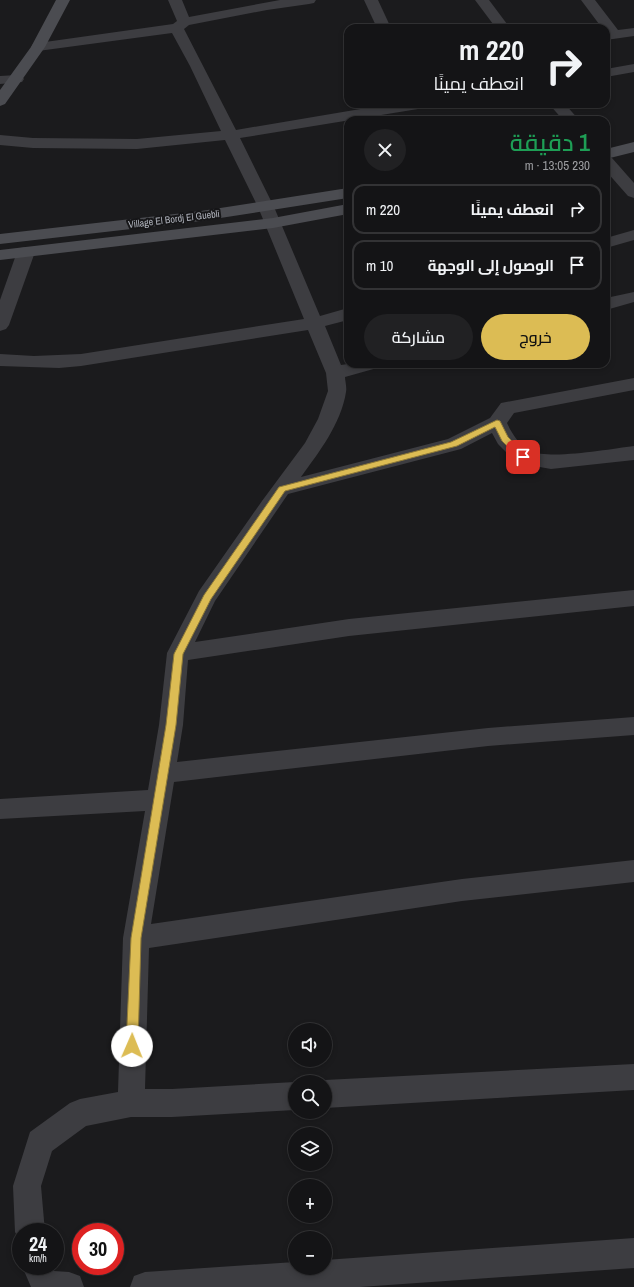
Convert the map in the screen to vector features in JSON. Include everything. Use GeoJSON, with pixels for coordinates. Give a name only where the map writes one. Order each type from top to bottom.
{"type":"FeatureCollection","features":[{"type":"Feature","properties":{"kind":"main road"},"geometry":{"type":"LineString","coordinates":[[0,101],[17,79],[38,47],[62,0]]}},
{"type":"Feature","properties":{"kind":"main road"},"geometry":{"type":"LineString","coordinates":[[610,139],[634,134]]}},
{"type":"Feature","properties":{"kind":"main road"},"geometry":{"type":"LineString","coordinates":[[610,153],[634,147]]}},
{"type":"Feature","properties":{"kind":"main road","name":"Village El Bordj El Guebli"},"geometry":{"type":"LineString","coordinates":[[0,255],[269,215],[344,194]]}},
{"type":"Feature","properties":{"kind":"main road","name":"Village El Bordj El Guebli"},"geometry":{"type":"LineString","coordinates":[[0,239],[344,209]]}},
{"type":"Feature","properties":{"kind":"street"},"geometry":{"type":"LineString","coordinates":[[131,1103],[136,938],[171,725],[178,654],[207,597],[312,447],[328,419],[337,391],[335,373],[269,215],[197,66],[179,34],[181,25],[175,0]]}},
{"type":"Feature","properties":{"kind":"street"},"geometry":{"type":"LineString","coordinates":[[38,47],[181,25],[267,6],[308,0]]}},
{"type":"Feature","properties":{"kind":"street"},"geometry":{"type":"LineString","coordinates":[[371,0],[382,24]]}},
{"type":"Feature","properties":{"kind":"street"},"geometry":{"type":"LineString","coordinates":[[482,0],[500,24]]}},
{"type":"Feature","properties":{"kind":"street"},"geometry":{"type":"LineString","coordinates":[[588,0],[603,24]]}},
{"type":"Feature","properties":{"kind":"street"},"geometry":{"type":"LineString","coordinates":[[610,36],[634,32]]}},
{"type":"Feature","properties":{"kind":"street"},"geometry":{"type":"LineString","coordinates":[[610,72],[634,68]]}},
{"type":"Feature","properties":{"kind":"street"},"geometry":{"type":"LineString","coordinates":[[0,80],[17,79]]}},
{"type":"Feature","properties":{"kind":"street"},"geometry":{"type":"LineString","coordinates":[[346,116],[394,108]]}},
{"type":"Feature","properties":{"kind":"street"},"geometry":{"type":"LineString","coordinates":[[560,108],[568,116]]}},
{"type":"Feature","properties":{"kind":"street"},"geometry":{"type":"LineString","coordinates":[[0,140],[33,143],[137,144],[231,135],[344,116]]}},
{"type":"Feature","properties":{"kind":"street"},"geometry":{"type":"LineString","coordinates":[[610,166],[634,193]]}},
{"type":"Feature","properties":{"kind":"street"},"geometry":{"type":"LineString","coordinates":[[610,242],[634,235]]}},
{"type":"Feature","properties":{"kind":"street"},"geometry":{"type":"LineString","coordinates":[[0,325],[26,252]]}},
{"type":"Feature","properties":{"kind":"street"},"geometry":{"type":"LineString","coordinates":[[610,303],[634,297]]}},
{"type":"Feature","properties":{"kind":"street"},"geometry":{"type":"LineString","coordinates":[[0,360],[59,362],[88,359],[315,323],[344,315]]}},
{"type":"Feature","properties":{"kind":"street"},"geometry":{"type":"LineString","coordinates":[[335,373],[354,368]]}},
{"type":"Feature","properties":{"kind":"street"},"geometry":{"type":"LineString","coordinates":[[282,489],[454,444],[497,423],[508,408],[634,384]]}},
{"type":"Feature","properties":{"kind":"street"},"geometry":{"type":"LineString","coordinates":[[497,423],[505,439],[523,457],[551,462],[634,454]]}},
{"type":"Feature","properties":{"kind":"street"},"geometry":{"type":"LineString","coordinates":[[178,654],[250,640],[415,620],[634,598]]}},
{"type":"Feature","properties":{"kind":"street"},"geometry":{"type":"LineString","coordinates":[[163,772],[488,737],[634,726]]}},
{"type":"Feature","properties":{"kind":"street"},"geometry":{"type":"LineString","coordinates":[[0,809],[159,800]]}},
{"type":"Feature","properties":{"kind":"street"},"geometry":{"type":"LineString","coordinates":[[136,938],[462,890],[634,871]]}},
{"type":"Feature","properties":{"kind":"street"},"geometry":{"type":"LineString","coordinates":[[332,1094],[634,1077]]}},
{"type":"Feature","properties":{"kind":"street"},"geometry":{"type":"LineString","coordinates":[[29,1223],[27,1186],[40,1142],[80,1113],[131,1103],[172,1103],[288,1096]]}},
{"type":"Feature","properties":{"kind":"street"},"geometry":{"type":"LineString","coordinates":[[144,1287],[634,1253]]}},
{"type":"Feature","properties":{"kind":"route"},"geometry":{"type":"LineString","coordinates":[[132,1046],[136,938],[171,725],[178,654],[207,597],[282,489],[454,444],[497,423],[505,439],[523,457]]}}]}
